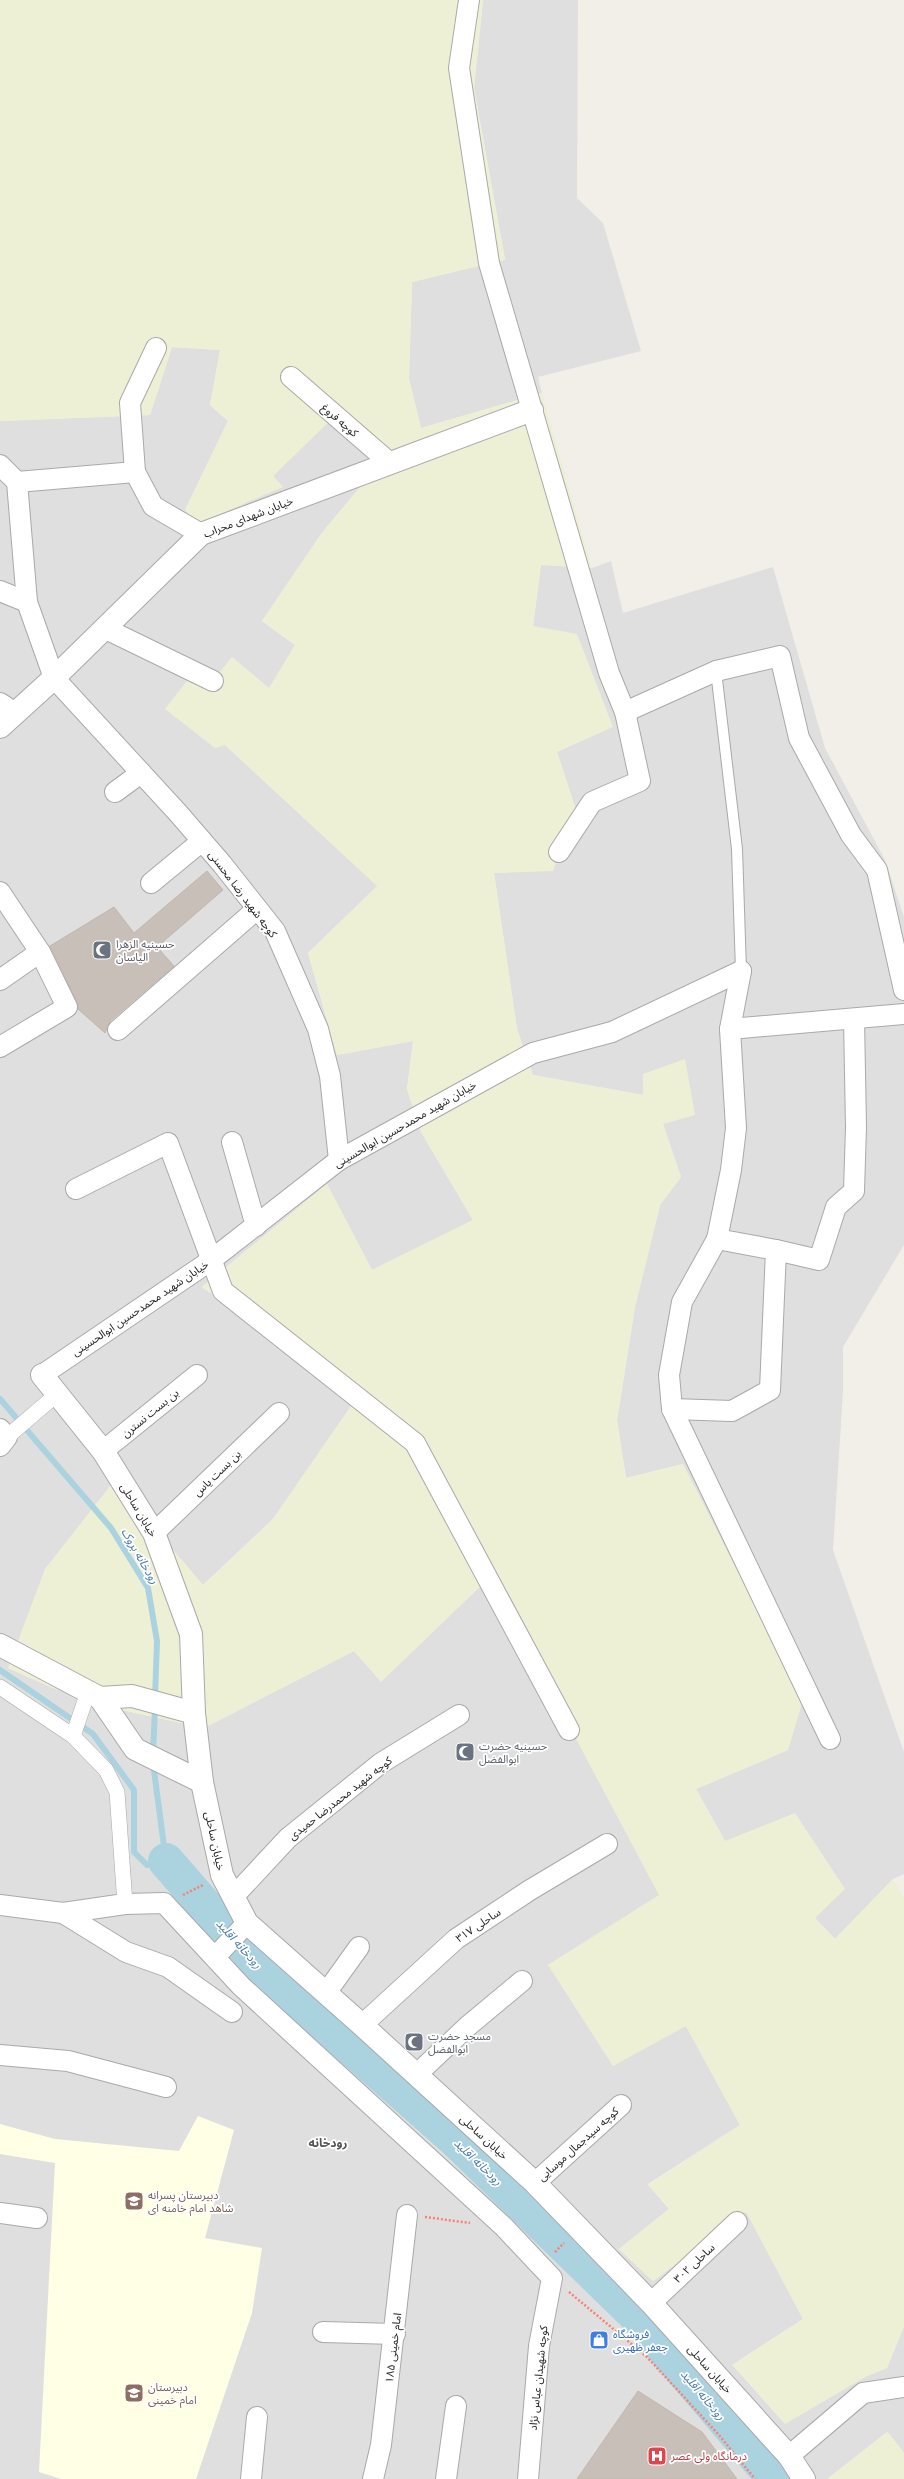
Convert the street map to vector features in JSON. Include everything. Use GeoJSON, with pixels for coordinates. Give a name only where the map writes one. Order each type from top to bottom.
{"type":"FeatureCollection","features":[{"type":"Feature","properties":{"kind":"street"},"geometry":{"type":"LineString","coordinates":[[469,0],[459,68],[489,263],[609,673],[625,712],[640,781],[592,802],[559,852]]}},
{"type":"Feature","properties":{"kind":"street"},"geometry":{"type":"LineString","coordinates":[[156,348],[130,404],[135,472],[153,506],[201,534]]}},
{"type":"Feature","properties":{"kind":"street","name":"کوچه فروغ"},"geometry":{"type":"LineString","coordinates":[[291,377],[390,463]]}},
{"type":"Feature","properties":{"kind":"street","name":"خیابان شهدای محراب"},"geometry":{"type":"LineString","coordinates":[[5,714],[54,678],[201,534],[532,410]]}},
{"type":"Feature","properties":{"kind":"street"},"geometry":{"type":"LineString","coordinates":[[0,465],[17,482],[27,602],[54,678]]}},
{"type":"Feature","properties":{"kind":"street"},"geometry":{"type":"LineString","coordinates":[[17,482],[135,472]]}},
{"type":"Feature","properties":{"kind":"street"},"geometry":{"type":"LineString","coordinates":[[0,591],[27,602]]}},
{"type":"Feature","properties":{"kind":"street"},"geometry":{"type":"LineString","coordinates":[[104,628],[213,681]]}},
{"type":"Feature","properties":{"kind":"street"},"geometry":{"type":"LineString","coordinates":[[625,712],[716,671],[780,656],[799,738],[852,835],[877,870],[904,990]]}},
{"type":"Feature","properties":{"kind":"street","name":"کوچه شهید رضا محسنی"},"geometry":{"type":"LineString","coordinates":[[54,678],[202,841],[275,931],[318,1029],[330,1076],[339,1160]]}},
{"type":"Feature","properties":{"kind":"street"},"geometry":{"type":"LineString","coordinates":[[115,792],[141,773]]}},
{"type":"Feature","properties":{"kind":"street"},"geometry":{"type":"LineString","coordinates":[[151,883],[202,841]]}},
{"type":"Feature","properties":{"kind":"street"},"geometry":{"type":"LineString","coordinates":[[0,892],[6,915],[40,952],[67,1007],[0,1047]]}},
{"type":"Feature","properties":{"kind":"street"},"geometry":{"type":"LineString","coordinates":[[118,1030],[257,909]]}},
{"type":"Feature","properties":{"kind":"street"},"geometry":{"type":"LineString","coordinates":[[0,980],[40,952]]}},
{"type":"Feature","properties":{"kind":"street"},"geometry":{"type":"LineString","coordinates":[[741,971],[730,1029],[736,1128],[731,1170],[717,1239],[682,1302],[669,1375],[672,1409],[830,1739]]}},
{"type":"Feature","properties":{"kind":"street","name":"خیابان شهید محمدحسین ابوالحسینی"},"geometry":{"type":"LineString","coordinates":[[42,1375],[210,1261],[339,1160],[533,1053],[612,1032],[741,971]]}},
{"type":"Feature","properties":{"kind":"street"},"geometry":{"type":"LineString","coordinates":[[730,1029],[854,1020],[904,1014]]}},
{"type":"Feature","properties":{"kind":"street"},"geometry":{"type":"LineString","coordinates":[[717,1239],[819,1260],[836,1207],[854,1191],[856,1127],[854,1020]]}},
{"type":"Feature","properties":{"kind":"street"},"geometry":{"type":"LineString","coordinates":[[232,1142],[256,1226]]}},
{"type":"Feature","properties":{"kind":"street"},"geometry":{"type":"LineString","coordinates":[[76,1189],[168,1143],[210,1261],[223,1291],[415,1443],[569,1730]]}},
{"type":"Feature","properties":{"kind":"street"},"geometry":{"type":"LineString","coordinates":[[672,1409],[732,1411],[770,1390],[776,1250]]}},
{"type":"Feature","properties":{"kind":"street","name":"خیابان ساحلی"},"geometry":{"type":"LineString","coordinates":[[42,1375],[56,1395],[103,1450],[154,1533],[191,1634],[184,1711],[202,1782],[222,1875],[233,1897],[242,1928],[326,1993],[535,2183],[651,2303],[789,2456],[804,2479]]}},
{"type":"Feature","properties":{"kind":"street","name":"بن بست نسترن"},"geometry":{"type":"LineString","coordinates":[[103,1450],[197,1375]]}},
{"type":"Feature","properties":{"kind":"street"},"geometry":{"type":"LineString","coordinates":[[2,1437],[56,1395]]}},
{"type":"Feature","properties":{"kind":"street","name":"بن بست یاس"},"geometry":{"type":"LineString","coordinates":[[154,1533],[279,1413]]}},
{"type":"Feature","properties":{"kind":"street"},"geometry":{"type":"LineString","coordinates":[[0,1645],[94,1695],[135,1749],[202,1782]]}},
{"type":"Feature","properties":{"kind":"street"},"geometry":{"type":"LineString","coordinates":[[0,1687],[73,1736],[106,1770],[117,1792],[125,1904]]}},
{"type":"Feature","properties":{"kind":"street"},"geometry":{"type":"LineString","coordinates":[[94,1695],[132,1696],[184,1711]]}},
{"type":"Feature","properties":{"kind":"street"},"geometry":{"type":"LineString","coordinates":[[73,1736],[94,1695]]}},
{"type":"Feature","properties":{"kind":"street","name":"کوچه شهید محمدرضا حمیدی"},"geometry":{"type":"LineString","coordinates":[[233,1897],[288,1838],[381,1763],[459,1715]]}},
{"type":"Feature","properties":{"kind":"street","name":"ساحلی ۳۱۷"},"geometry":{"type":"LineString","coordinates":[[362,2025],[456,1939],[530,1890],[608,1844]]}},
{"type":"Feature","properties":{"kind":"street"},"geometry":{"type":"LineString","coordinates":[[0,1905],[63,1913],[125,1904],[172,1900],[241,1986],[504,2227],[552,2278]]}},
{"type":"Feature","properties":{"kind":"street"},"geometry":{"type":"LineString","coordinates":[[63,1913],[126,1952],[168,1967],[232,2012]]}},
{"type":"Feature","properties":{"kind":"street"},"geometry":{"type":"LineString","coordinates":[[217,1955],[242,1928]]}},
{"type":"Feature","properties":{"kind":"street"},"geometry":{"type":"LineString","coordinates":[[326,1993],[359,1947]]}},
{"type":"Feature","properties":{"kind":"street"},"geometry":{"type":"LineString","coordinates":[[416,2075],[468,2026],[522,1981]]}},
{"type":"Feature","properties":{"kind":"street"},"geometry":{"type":"LineString","coordinates":[[0,2055],[68,2062],[166,2087]]}},
{"type":"Feature","properties":{"kind":"street","name":"کوچه سیدجمال موسایی"},"geometry":{"type":"LineString","coordinates":[[535,2183],[620,2105]]}},
{"type":"Feature","properties":{"kind":"street"},"geometry":{"type":"LineString","coordinates":[[0,2213],[37,2218]]}},
{"type":"Feature","properties":{"kind":"street","name":"امام خمینی ۱۸۵"},"geometry":{"type":"LineString","coordinates":[[373,2479],[381,2445],[395,2334],[407,2215]]}},
{"type":"Feature","properties":{"kind":"street","name":"ساحلی ۳۰۲"},"geometry":{"type":"LineString","coordinates":[[651,2303],[737,2222]]}},
{"type":"Feature","properties":{"kind":"street","name":"کوچه شهیدان عباس نژاد"},"geometry":{"type":"LineString","coordinates":[[528,2479],[539,2346],[552,2278]]}},
{"type":"Feature","properties":{"kind":"street"},"geometry":{"type":"LineString","coordinates":[[323,2332],[395,2334]]}},
{"type":"Feature","properties":{"kind":"street"},"geometry":{"type":"LineString","coordinates":[[789,2456],[863,2393],[904,2387]]}},
{"type":"Feature","properties":{"kind":"street"},"geometry":{"type":"LineString","coordinates":[[446,2479],[456,2406]]}},
{"type":"Feature","properties":{"kind":"street"},"geometry":{"type":"LineString","coordinates":[[251,2479],[257,2417]]}},
{"type":"Feature","properties":{"kind":"lane"},"geometry":{"type":"LineString","coordinates":[[716,671],[737,849],[741,971]]}},
{"type":"Feature","properties":{"kind":"path"},"geometry":{"type":"LineString","coordinates":[[172,1900],[197,1888]]}},
{"type":"Feature","properties":{"kind":"path"},"geometry":{"type":"LineString","coordinates":[[407,2215],[504,2227]]}},
{"type":"Feature","properties":{"kind":"path"},"geometry":{"type":"LineString","coordinates":[[552,2255],[565,2241]]}},
{"type":"Feature","properties":{"kind":"path"},"geometry":{"type":"LineString","coordinates":[[552,2278],[647,2357],[719,2435],[755,2479]]}},
{"type":"Feature","properties":{"kind":"shaded area"},"geometry":{"type":"Polygon","coordinates":[[[0,0],[483,0],[474,88],[505,260],[412,282],[409,379],[421,428],[542,393],[592,568],[541,565],[533,626],[577,634],[613,727],[557,752],[575,807],[553,871],[494,873],[517,1029],[533,1075],[643,1095],[643,1074],[685,1059],[695,1115],[663,1124],[681,1177],[660,1205],[635,1307],[617,1420],[626,1478],[683,1464],[803,1700],[788,1750],[696,1789],[725,1841],[795,1813],[845,1889],[815,1918],[835,1939],[893,1879],[904,1897],[904,2326],[887,2368],[867,2376],[785,2424],[732,2365],[803,2319],[746,2212],[653,2281],[619,2249],[669,2209],[648,2185],[740,2125],[686,2026],[613,2066],[548,1965],[659,1895],[490,1577],[381,1682],[354,1651],[204,1728],[122,1710],[53,1688],[8,1668],[45,1569],[114,1481],[203,1585],[273,1519],[358,1396],[202,1287],[327,1184],[372,1270],[473,1220],[421,1132],[407,1089],[413,1041],[337,1055],[308,953],[377,886],[225,745],[215,748],[165,709],[187,681],[206,689],[232,657],[269,688],[295,645],[262,621],[321,534],[391,450],[342,409],[273,476],[283,487],[196,524],[185,510],[228,421],[210,405],[220,350],[172,347],[150,415],[0,421],[0,0]]]}},
{"type":"Feature","properties":{"kind":"shaded area"},"geometry":{"type":"Polygon","coordinates":[[[483,0],[578,0],[577,198],[603,223],[641,351],[538,377],[542,393],[421,428],[409,379],[412,282],[505,259],[474,88],[483,0]]]}},
{"type":"Feature","properties":{"kind":"shaded area"},"geometry":{"type":"Polygon","coordinates":[[[172,347],[220,350],[210,405],[228,421],[185,510],[282,486],[273,476],[342,408],[391,450],[321,534],[262,621],[295,645],[269,689],[225,745],[378,886],[308,953],[337,1055],[413,1041],[407,1089],[421,1132],[473,1220],[372,1270],[327,1184],[202,1287],[358,1396],[273,1519],[203,1585],[114,1481],[8,1668],[53,1688],[122,1710],[204,1728],[354,1651],[381,1681],[490,1577],[660,1895],[548,1965],[686,2026],[740,2125],[648,2184],[669,2209],[619,2249],[653,2281],[746,2211],[803,2319],[732,2365],[867,2376],[887,2368],[904,2326],[904,2453],[887,2432],[827,2479],[0,2479],[0,421],[150,415],[172,347]]]}},
{"type":"Feature","properties":{"kind":"shaded area"},"geometry":{"type":"Polygon","coordinates":[[[611,561],[623,613],[773,567],[825,748],[885,860],[904,917],[904,1245],[843,1347],[843,1391],[833,1550],[904,1752],[904,1874],[893,1879],[835,1939],[815,1918],[725,1841],[696,1789],[788,1750],[683,1464],[626,1478],[617,1420],[635,1307],[660,1205],[681,1177],[663,1124],[643,1095],[533,1075],[517,1029],[494,873],[553,870],[575,807],[557,752],[533,626],[541,564],[592,568],[611,561]]]}},
{"type":"Feature","properties":{"kind":"shaded area"},"geometry":{"type":"Polygon","coordinates":[[[198,2116],[234,2130],[205,2238],[262,2248],[252,2313],[196,2479],[61,2479],[39,2472],[55,2163],[0,2154],[0,2124],[55,2139],[179,2151],[198,2116]]]}},
{"type":"Feature","properties":{"kind":"shaded area"},"geometry":{"type":"Polygon","coordinates":[[[888,2432],[904,2453],[904,2479],[827,2479],[888,2432]]]}},
{"type":"Feature","properties":{"kind":"building","name":"حسینیه الزهرا الیاسان"},"geometry":{"type":"Polygon","coordinates":[[[207,871],[223,890],[157,947],[174,966],[110,1021],[105,1033],[78,1009],[77,1002],[50,946],[114,907],[134,933],[207,871]]]}},
{"type":"Feature","properties":{"kind":"building","name":"درمانگاه ولی عصر"},"geometry":{"type":"Polygon","coordinates":[[[638,2391],[702,2432],[737,2479],[577,2479],[638,2391]]]}},
{"type":"Feature","properties":{"kind":"waterway","name":"رودخانه بروک"},"geometry":{"type":"LineString","coordinates":[[0,1399],[111,1528],[148,1588],[157,1641],[155,1698]]}},
{"type":"Feature","properties":{"kind":"waterway"},"geometry":{"type":"LineString","coordinates":[[0,1670],[93,1734],[134,1790],[134,1852],[147,1865],[166,1861],[153,1763]]}},
{"type":"Feature","properties":{"kind":"waterway","name":"رودخانه بروک"},"geometry":{"type":"LineString","coordinates":[[153,1754],[155,1707]]}},
{"type":"Feature","properties":{"kind":"waterway","name":"رودخانه اقلید"},"geometry":{"type":"LineString","coordinates":[[166,1861],[253,1961],[456,2140],[634,2313],[775,2479]]}},
{"type":"Feature","properties":{"kind":"place","name":"حسینیه الزهرا الیاسان"},"geometry":{"type":"Point","coordinates":[102,950]}},
{"type":"Feature","properties":{"kind":"place","name":"حسینیه حضرت ابوالفضل"},"geometry":{"type":"Point","coordinates":[465,1752]}},
{"type":"Feature","properties":{"kind":"place","name":"مسجد حضرت ابوالفضل"},"geometry":{"type":"Point","coordinates":[414,2042]}},
{"type":"Feature","properties":{"kind":"place","name":"دبیرستان پسرانه شاهد امام خامنه ای"},"geometry":{"type":"Point","coordinates":[134,2201]}},
{"type":"Feature","properties":{"kind":"place","name":"فروشگاه جعفر ظهیری"},"geometry":{"type":"Point","coordinates":[599,2340]}},
{"type":"Feature","properties":{"kind":"place","name":"دبیرستان امام خمینی"},"geometry":{"type":"Point","coordinates":[134,2393]}},
{"type":"Feature","properties":{"kind":"place","name":"درمانگاه ولی عصر"},"geometry":{"type":"Point","coordinates":[657,2456]}},
{"type":"Feature","properties":{"kind":"district","name":"رودخانه"},"geometry":{"type":"Point","coordinates":[328,2143]}}]}
